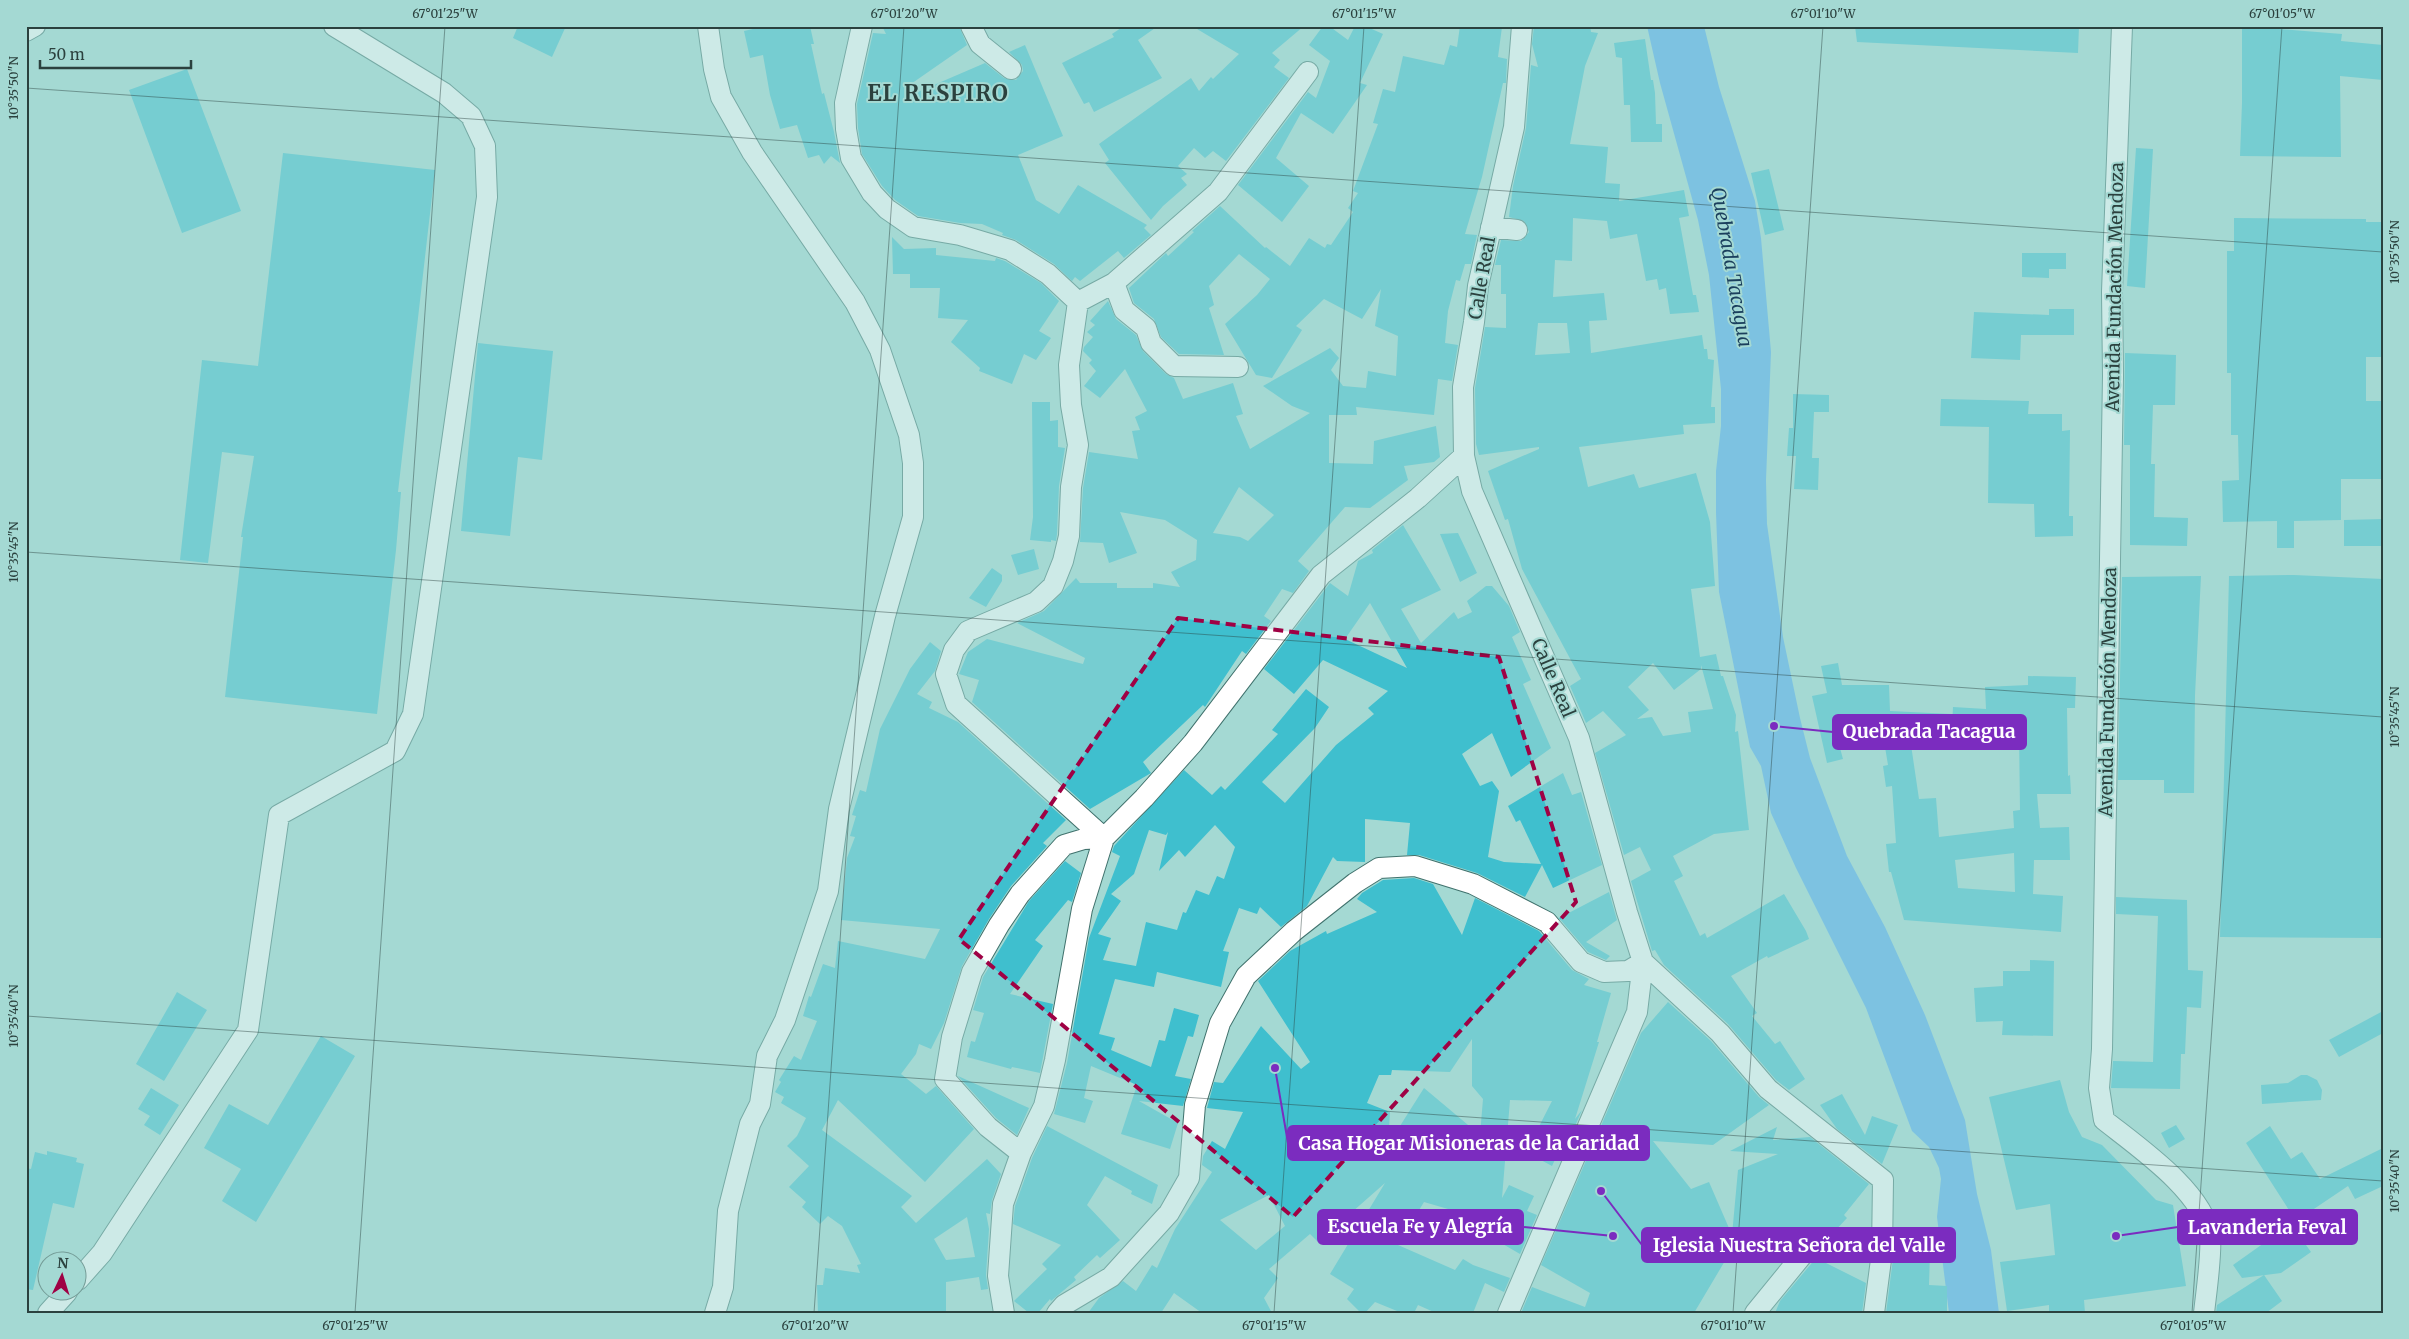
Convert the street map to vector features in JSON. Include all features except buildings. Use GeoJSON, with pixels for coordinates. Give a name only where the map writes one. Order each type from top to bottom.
{"type":"FeatureCollection","features":[{"type":"Feature","properties":{"kind":"street"},"geometry":{"type":"LineString","coordinates":[[26,31],[35,26]]}},
{"type":"Feature","properties":{"kind":"street"},"geometry":{"type":"LineString","coordinates":[[88,1269],[102,1253],[248,1030],[279,815],[395,751],[413,714],[487,197],[485,146],[471,116],[444,93],[334,26]]}},
{"type":"Feature","properties":{"kind":"street"},"geometry":{"type":"LineString","coordinates":[[708,26],[714,69],[721,98],[752,152],[855,302],[880,350],[909,435],[913,463],[913,517],[885,616],[839,809],[828,891],[785,1020],[767,1056],[760,1104],[750,1124],[728,1212],[723,1287],[715,1313]]}},
{"type":"Feature","properties":{"kind":"street"},"geometry":{"type":"LineString","coordinates":[[862,26],[845,103],[846,129],[851,158],[872,193],[887,209],[913,227],[960,235],[1010,250],[1048,274],[1078,302]]}},
{"type":"Feature","properties":{"kind":"street"},"geometry":{"type":"LineString","coordinates":[[971,26],[980,44],[1011,69]]}},
{"type":"Feature","properties":{"kind":"street","name":"Calle Real"},"geometry":{"type":"LineString","coordinates":[[1508,1313],[1637,1012],[1643,962],[1627,912],[1579,738],[1472,491],[1464,456],[1463,387],[1478,286],[1514,127],[1522,26]]}},
{"type":"Feature","properties":{"kind":"street","name":"Avenida Fundación Mendoza"},"geometry":{"type":"LineString","coordinates":[[2122,26],[2112,292],[2113,376],[2104,932],[2099,1088],[2104,1120],[2181,1185],[2202,1209],[2210,1236],[2204,1313]]}},
{"type":"Feature","properties":{"kind":"street"},"geometry":{"type":"LineString","coordinates":[[1078,302],[1114,283],[1218,192],[1308,72]]}},
{"type":"Feature","properties":{"kind":"street"},"geometry":{"type":"LineString","coordinates":[[1491,227],[1517,230]]}},
{"type":"Feature","properties":{"kind":"street"},"geometry":{"type":"LineString","coordinates":[[1114,283],[1124,310],[1146,328],[1151,343],[1174,366],[1238,367]]}},
{"type":"Feature","properties":{"kind":"street"},"geometry":{"type":"LineString","coordinates":[[1078,302],[1069,366],[1071,405],[1078,445],[1071,487],[1069,536],[1062,561],[1053,586],[1036,602],[968,631],[954,650],[946,674],[956,704],[1104,838]]}},
{"type":"Feature","properties":{"kind":"street"},"geometry":{"type":"LineString","coordinates":[[1004,1313],[998,1276],[1003,1204],[1022,1153],[1044,1106],[1055,1060],[1082,909],[1104,838],[1144,798],[1193,743],[1322,575],[1418,498],[1464,456]]}},
{"type":"Feature","properties":{"kind":"street"},"geometry":{"type":"LineString","coordinates":[[1022,1153],[988,1127],[945,1079],[952,1037],[972,972],[999,924],[1020,894],[1064,845],[1084,839],[1104,838]]}},
{"type":"Feature","properties":{"kind":"street"},"geometry":{"type":"LineString","coordinates":[[1057,1313],[1064,1305],[1111,1277],[1169,1213],[1189,1178],[1195,1105],[1220,1023],[1246,976],[1294,932],[1355,883],[1379,868],[1415,866],[1473,884],[1547,922],[1581,962],[1604,972],[1628,970],[1643,962],[1720,1033],[1768,1089],[1883,1180],[1882,1252],[1874,1313]]}},
{"type":"Feature","properties":{"kind":"street"},"geometry":{"type":"LineString","coordinates":[[1755,1313],[1809,1247]]}},
{"type":"Feature","properties":{"kind":"street"},"geometry":{"type":"LineString","coordinates":[[48,1313],[58,1302]]}},
{"type":"Feature","properties":{"kind":"highlighted area"},"geometry":{"type":"Polygon","coordinates":[[[1178,618],[1499,657],[1576,902],[1293,1217],[959,939],[1178,618]]]}},
{"type":"Feature","properties":{"kind":"water"},"geometry":{"type":"Polygon","coordinates":[[[1647,26],[1704,26],[1719,87],[1755,201],[1761,238],[1771,352],[1766,480],[1767,524],[1783,637],[1800,718],[1810,758],[1847,856],[1885,927],[1925,1015],[1965,1120],[1977,1194],[1991,1250],[1999,1313],[1949,1313],[1937,1217],[1941,1179],[1939,1168],[1929,1147],[1912,1131],[1866,1008],[1796,868],[1771,813],[1761,766],[1750,747],[1719,592],[1716,471],[1721,426],[1721,389],[1709,275],[1698,220],[1660,83],[1647,26]]]}},
{"type":"Feature","properties":{"kind":"place","name":"Quebrada Tacagua"},"geometry":{"type":"Point","coordinates":[1774,726]}},
{"type":"Feature","properties":{"kind":"place","name":"Casa Hogar Misioneras de la Caridad"},"geometry":{"type":"Point","coordinates":[1275,1068]}},
{"type":"Feature","properties":{"kind":"place","name":"Iglesia Nuestra Señora del Valle"},"geometry":{"type":"Point","coordinates":[1601,1191]}},
{"type":"Feature","properties":{"kind":"place","name":"Escuela Fe y Alegría"},"geometry":{"type":"Point","coordinates":[1613,1236]}},
{"type":"Feature","properties":{"kind":"place","name":"Lavanderia Feval"},"geometry":{"type":"Point","coordinates":[2116,1236]}},
{"type":"Feature","properties":{"kind":"district","name":"EL RESPIRO"},"geometry":{"type":"Point","coordinates":[938,93]}}]}
